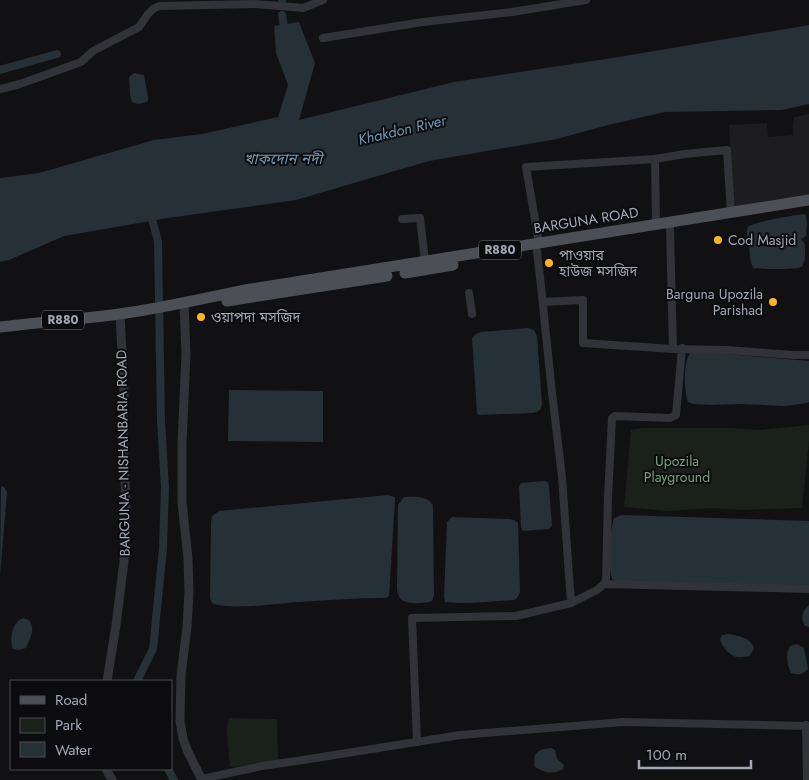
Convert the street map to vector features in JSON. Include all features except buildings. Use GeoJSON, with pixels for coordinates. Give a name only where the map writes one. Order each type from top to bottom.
{"type":"FeatureCollection","features":[{"type":"Feature","properties":{"kind":"main road","name":"BARGUNA ROAD"},"geometry":{"type":"LineString","coordinates":[[187,303],[220,303],[298,291],[656,224],[809,200]]}},
{"type":"Feature","properties":{"kind":"main road","name":"BARGUNA ROAD"},"geometry":{"type":"LineString","coordinates":[[0,327],[171,306],[251,289],[425,261],[670,229],[809,206]]}},
{"type":"Feature","properties":{"kind":"street"},"geometry":{"type":"LineString","coordinates":[[0,89],[20,84],[81,62],[93,51],[140,27],[153,8],[159,6],[255,4],[303,8],[323,0]]}},
{"type":"Feature","properties":{"kind":"street"},"geometry":{"type":"LineString","coordinates":[[323,38],[586,0]]}},
{"type":"Feature","properties":{"kind":"street"},"geometry":{"type":"LineString","coordinates":[[572,603],[562,477],[538,247],[526,168],[655,159],[728,150],[731,212]]}},
{"type":"Feature","properties":{"kind":"street"},"geometry":{"type":"LineString","coordinates":[[655,159],[656,224]]}},
{"type":"Feature","properties":{"kind":"street"},"geometry":{"type":"LineString","coordinates":[[402,219],[420,218],[425,261]]}},
{"type":"Feature","properties":{"kind":"street"},"geometry":{"type":"LineString","coordinates":[[670,229],[673,349]]}},
{"type":"Feature","properties":{"kind":"street"},"geometry":{"type":"LineString","coordinates":[[470,293],[472,314]]}},
{"type":"Feature","properties":{"kind":"street"},"geometry":{"type":"LineString","coordinates":[[543,302],[584,300],[584,344],[809,355]]}},
{"type":"Feature","properties":{"kind":"street"},"geometry":{"type":"LineString","coordinates":[[187,303],[182,502],[188,559],[189,592],[181,676],[180,720],[186,745],[202,779],[262,766],[460,735],[623,722],[808,726],[807,780]]}},
{"type":"Feature","properties":{"kind":"street","name":"BARGUNA - NISHANBARIA ROAD"},"geometry":{"type":"LineString","coordinates":[[107,680],[124,561],[126,505],[122,313]]}},
{"type":"Feature","properties":{"kind":"street"},"geometry":{"type":"LineString","coordinates":[[417,742],[412,618],[516,616],[572,603],[597,590],[604,584],[606,581],[611,419],[612,416],[670,418],[676,415],[682,348]]}},
{"type":"Feature","properties":{"kind":"street"},"geometry":{"type":"LineString","coordinates":[[604,584],[809,589]]}},
{"type":"Feature","properties":{"kind":"shaded area"},"geometry":{"type":"Polygon","coordinates":[[[809,114],[809,195],[734,207],[729,125],[767,123],[768,137],[793,135],[794,117],[809,114]]]}},
{"type":"Feature","properties":{"kind":"green space","name":"Upozila Playground"},"geometry":{"type":"Polygon","coordinates":[[[809,425],[802,508],[742,510],[712,508],[668,511],[624,507],[631,430],[642,428],[732,428],[759,430],[809,425]]]}},
{"type":"Feature","properties":{"kind":"green space"},"geometry":{"type":"Polygon","coordinates":[[[229,718],[277,719],[278,760],[235,767],[230,766],[227,735],[229,718]]]}},
{"type":"Feature","properties":{"kind":"water","name":"খাকদোন নদী"},"geometry":{"type":"Polygon","coordinates":[[[299,22],[315,63],[299,120],[454,82],[809,25],[809,104],[782,110],[665,112],[557,139],[429,161],[296,200],[168,218],[64,236],[9,260],[0,262],[0,178],[39,173],[154,140],[202,134],[278,117],[288,85],[276,53],[274,26],[299,22]]]}},
{"type":"Feature","properties":{"kind":"water"},"geometry":{"type":"Polygon","coordinates":[[[134,73],[144,75],[148,101],[144,103],[132,102],[129,77],[134,73]]]}},
{"type":"Feature","properties":{"kind":"water"},"geometry":{"type":"Polygon","coordinates":[[[806,215],[807,224],[806,236],[801,239],[805,244],[805,257],[802,266],[785,269],[753,268],[749,250],[752,240],[748,239],[748,227],[765,221],[806,215]]]}},
{"type":"Feature","properties":{"kind":"water"},"geometry":{"type":"Polygon","coordinates":[[[528,328],[534,330],[537,336],[541,409],[533,413],[479,415],[477,413],[472,338],[481,332],[528,328]]]}},
{"type":"Feature","properties":{"kind":"water"},"geometry":{"type":"Polygon","coordinates":[[[690,353],[716,353],[809,361],[809,402],[785,406],[710,405],[688,402],[685,377],[686,363],[690,353]]]}},
{"type":"Feature","properties":{"kind":"water"},"geometry":{"type":"Polygon","coordinates":[[[229,390],[323,391],[323,442],[228,441],[229,390]]]}},
{"type":"Feature","properties":{"kind":"water"},"geometry":{"type":"Polygon","coordinates":[[[548,482],[549,487],[552,526],[549,529],[523,531],[521,527],[519,486],[521,483],[548,482]]]}},
{"type":"Feature","properties":{"kind":"water"},"geometry":{"type":"Polygon","coordinates":[[[1,486],[7,492],[0,576],[1,486]]]}},
{"type":"Feature","properties":{"kind":"water"},"geometry":{"type":"Polygon","coordinates":[[[388,495],[395,497],[395,500],[389,596],[386,598],[242,606],[212,603],[210,598],[211,523],[212,516],[219,511],[388,495]]]}},
{"type":"Feature","properties":{"kind":"water"},"geometry":{"type":"Polygon","coordinates":[[[404,497],[424,498],[433,505],[434,595],[432,601],[429,602],[406,602],[400,598],[398,593],[398,505],[404,497]]]}},
{"type":"Feature","properties":{"kind":"water"},"geometry":{"type":"Polygon","coordinates":[[[622,515],[809,521],[809,588],[617,582],[612,579],[609,549],[614,518],[622,515]]]}},
{"type":"Feature","properties":{"kind":"water"},"geometry":{"type":"Polygon","coordinates":[[[452,517],[509,519],[518,523],[520,592],[517,598],[514,600],[462,603],[445,602],[447,522],[452,517]]]}},
{"type":"Feature","properties":{"kind":"water"},"geometry":{"type":"Polygon","coordinates":[[[809,605],[809,627],[805,626],[802,617],[803,612],[809,605]]]}},
{"type":"Feature","properties":{"kind":"water"},"geometry":{"type":"Polygon","coordinates":[[[23,618],[29,620],[31,624],[31,637],[26,648],[13,649],[11,641],[12,631],[16,623],[23,618]]]}},
{"type":"Feature","properties":{"kind":"water"},"geometry":{"type":"Polygon","coordinates":[[[729,634],[751,642],[754,649],[749,656],[736,657],[726,650],[720,639],[722,635],[729,634]]]}},
{"type":"Feature","properties":{"kind":"water"},"geometry":{"type":"Polygon","coordinates":[[[797,644],[804,648],[808,669],[798,674],[791,673],[787,660],[790,646],[797,644]]]}},
{"type":"Feature","properties":{"kind":"water"},"geometry":{"type":"Polygon","coordinates":[[[551,748],[555,750],[557,759],[564,765],[563,769],[549,772],[535,767],[535,755],[543,749],[551,748]]]}},
{"type":"Feature","properties":{"kind":"waterway"},"geometry":{"type":"LineString","coordinates":[[282,15],[285,33]]}},
{"type":"Feature","properties":{"kind":"waterway"},"geometry":{"type":"LineString","coordinates":[[0,70],[57,54]]}},
{"type":"Feature","properties":{"kind":"waterway"},"geometry":{"type":"LineString","coordinates":[[138,680],[153,649],[163,548],[165,487],[161,421],[158,241],[150,212]]}},
{"type":"Feature","properties":{"kind":"waterway"},"geometry":{"type":"LineString","coordinates":[[169,770],[174,780]]}},
{"type":"Feature","properties":{"kind":"place","name":"Cod Masjid"},"geometry":{"type":"Point","coordinates":[718,240]}},
{"type":"Feature","properties":{"kind":"place","name":"পাওয়ার হাউজ মসজিদ"},"geometry":{"type":"Point","coordinates":[549,263]}},
{"type":"Feature","properties":{"kind":"place","name":"Barguna Upozila Parishad"},"geometry":{"type":"Point","coordinates":[773,302]}},
{"type":"Feature","properties":{"kind":"place","name":"ওয়াপদা মসজিদ"},"geometry":{"type":"Point","coordinates":[201,317]}},
{"type":"Feature","properties":{"kind":"water label","name":"Khakdon River"},"geometry":{"type":"Point","coordinates":[402,130]}}]}
